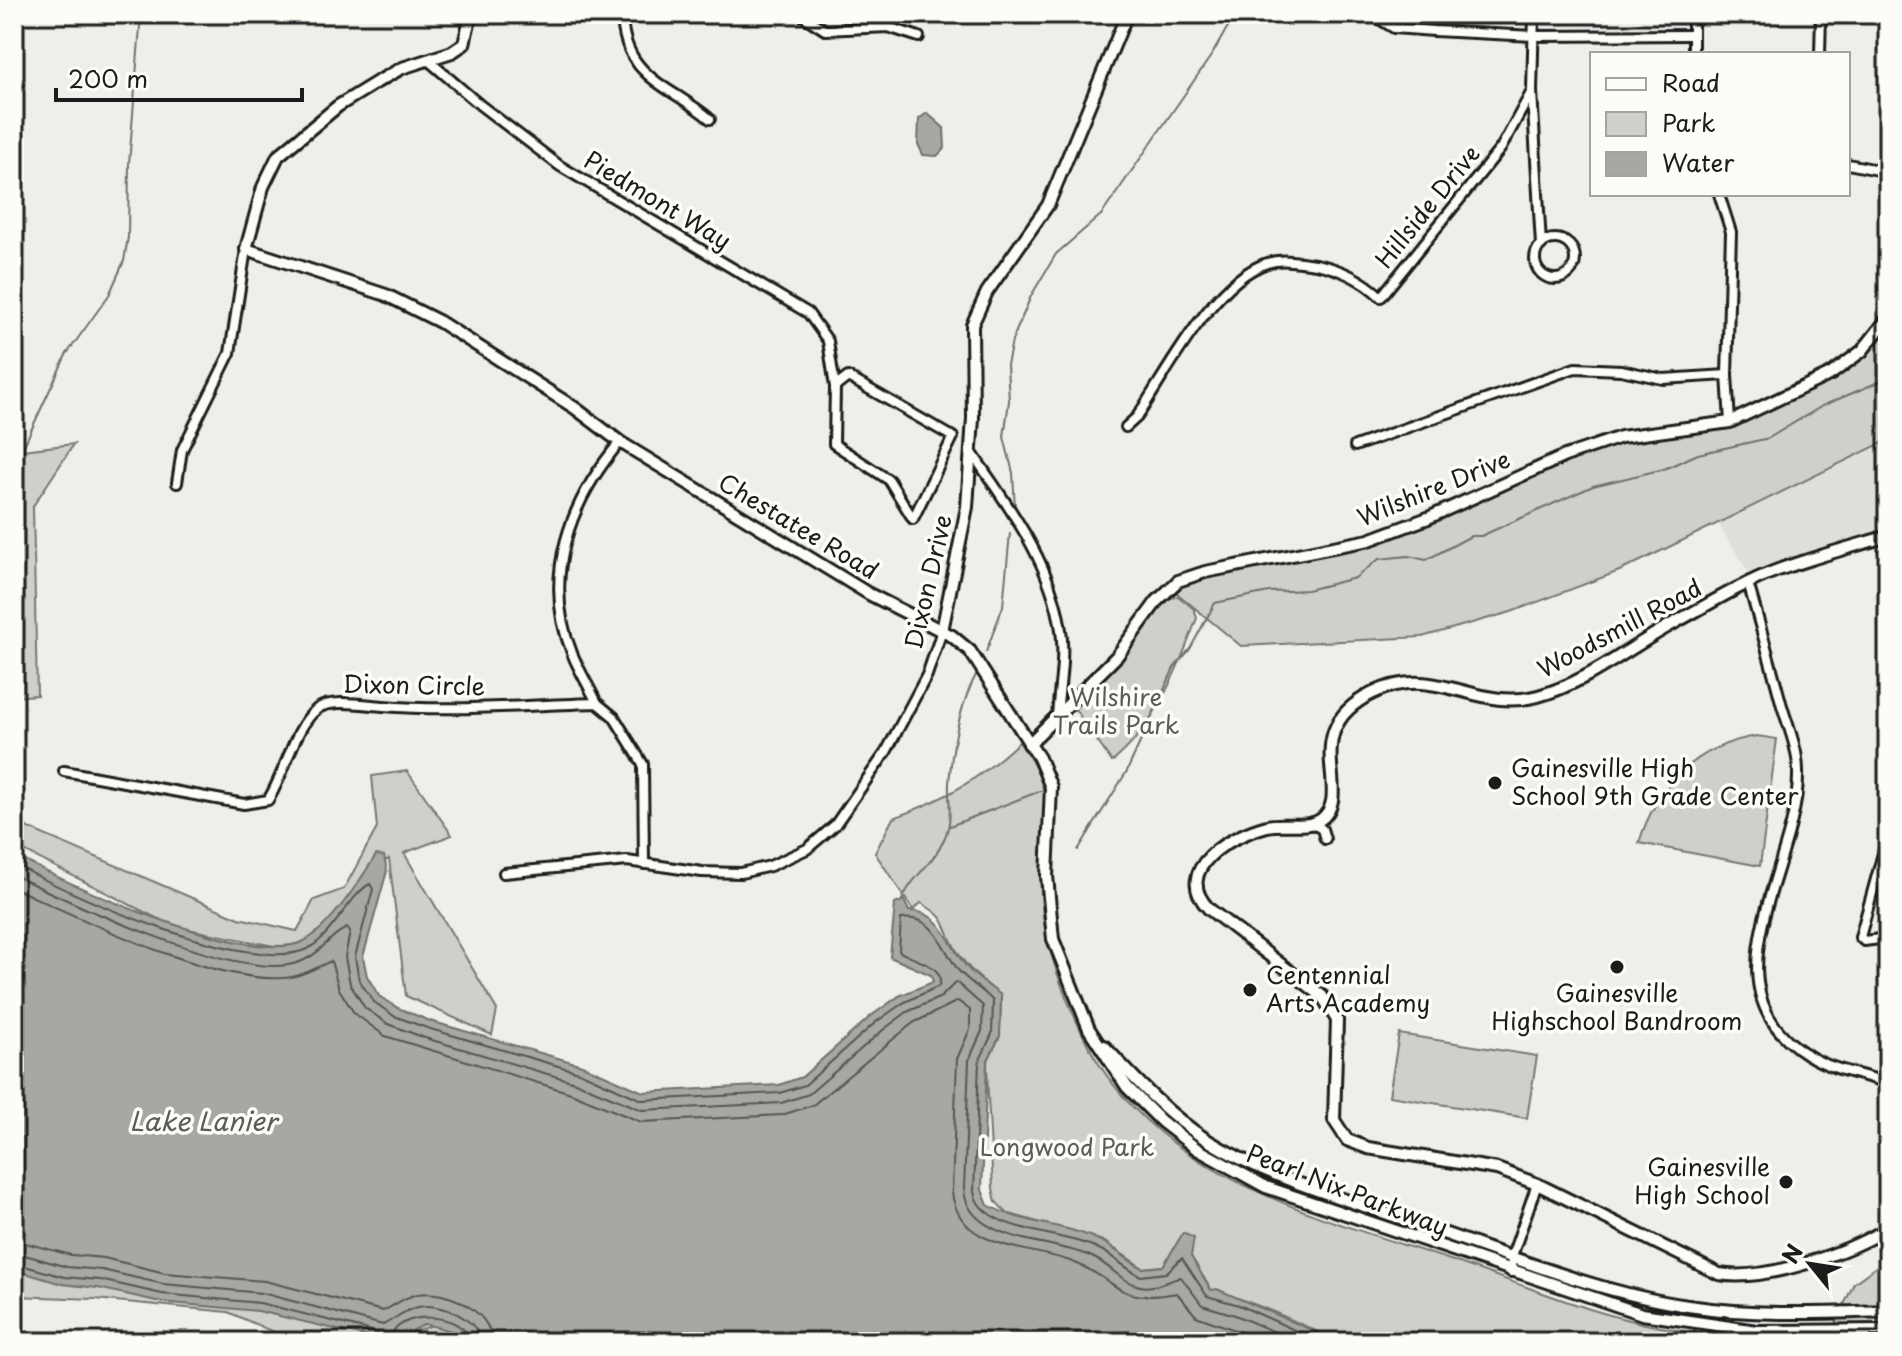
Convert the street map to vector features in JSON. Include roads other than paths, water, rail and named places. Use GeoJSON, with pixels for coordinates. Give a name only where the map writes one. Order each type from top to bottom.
{"type":"FeatureCollection","features":[{"type":"Feature","properties":{"kind":"street"},"geometry":{"type":"LineString","coordinates":[[177,483],[182,450],[230,353],[246,249],[263,187],[278,156],[338,106],[402,68],[429,61],[464,44],[471,14]]}},
{"type":"Feature","properties":{"kind":"street"},"geometry":{"type":"LineString","coordinates":[[622,14],[624,34],[643,72],[710,119]]}},
{"type":"Feature","properties":{"kind":"street"},"geometry":{"type":"LineString","coordinates":[[800,14],[825,30],[888,27],[919,37]]}},
{"type":"Feature","properties":{"kind":"street","name":"Dixon Drive"},"geometry":{"type":"LineString","coordinates":[[504,873],[627,861],[702,872],[741,873],[770,866],[820,839],[847,809],[908,714],[927,675],[942,631],[967,507],[971,345],[977,310],[1048,205],[1127,14]]}},
{"type":"Feature","properties":{"kind":"street"},"geometry":{"type":"LineString","coordinates":[[1371,14],[1394,28],[1534,36],[1693,35]]}},
{"type":"Feature","properties":{"kind":"street"},"geometry":{"type":"LineString","coordinates":[[1534,14],[1532,91],[1541,245],[1535,257],[1542,274],[1560,278],[1571,271],[1575,259],[1566,242],[1553,239],[1541,245]]}},
{"type":"Feature","properties":{"kind":"street"},"geometry":{"type":"LineString","coordinates":[[1693,14],[1693,52]]}},
{"type":"Feature","properties":{"kind":"street"},"geometry":{"type":"LineString","coordinates":[[1820,52],[1821,14]]}},
{"type":"Feature","properties":{"kind":"street","name":"Piedmont Way"},"geometry":{"type":"LineString","coordinates":[[429,61],[480,105],[560,166],[808,313],[821,326],[828,341],[835,387],[834,444],[889,480],[913,519],[953,437],[848,377],[835,387]]}},
{"type":"Feature","properties":{"kind":"street","name":"Hillside Drive"},"geometry":{"type":"LineString","coordinates":[[1126,427],[1137,417],[1213,306],[1235,281],[1254,269],[1285,260],[1326,266],[1367,283],[1381,297],[1501,148],[1532,91]]}},
{"type":"Feature","properties":{"kind":"street"},"geometry":{"type":"LineString","coordinates":[[1850,164],[1888,172]]}},
{"type":"Feature","properties":{"kind":"street"},"geometry":{"type":"LineString","coordinates":[[1720,196],[1731,232],[1727,375],[1730,422]]}},
{"type":"Feature","properties":{"kind":"street","name":"Chestatee Road"},"geometry":{"type":"LineString","coordinates":[[246,249],[386,295],[431,317],[575,408],[620,442],[869,594],[942,631],[976,657],[1029,744],[1051,787],[1047,876],[1053,939],[1089,1029]]}},
{"type":"Feature","properties":{"kind":"street","name":"Wilshire Drive"},"geometry":{"type":"LineString","coordinates":[[1029,744],[1117,656],[1166,590],[1189,576],[1369,540],[1428,518],[1565,456],[1621,437],[1730,422],[1831,374],[1862,351],[1888,318]]}},
{"type":"Feature","properties":{"kind":"street"},"geometry":{"type":"LineString","coordinates":[[1355,446],[1575,368],[1621,370],[1663,379],[1727,375]]}},
{"type":"Feature","properties":{"kind":"street"},"geometry":{"type":"LineString","coordinates":[[620,442],[581,494],[568,529],[559,570],[558,597],[571,652],[597,703],[614,717],[643,764],[644,864]]}},
{"type":"Feature","properties":{"kind":"street"},"geometry":{"type":"LineString","coordinates":[[970,450],[1030,539],[1052,592],[1062,632],[1057,716]]}},
{"type":"Feature","properties":{"kind":"street","name":"Woodsmill Road"},"geometry":{"type":"LineString","coordinates":[[1313,824],[1328,812],[1332,802],[1328,751],[1332,731],[1348,710],[1372,693],[1392,685],[1426,681],[1488,699],[1537,696],[1596,669],[1630,646],[1748,583],[1806,560],[1888,536]]}},
{"type":"Feature","properties":{"kind":"street"},"geometry":{"type":"LineString","coordinates":[[1748,583],[1798,768],[1796,807],[1758,947],[1755,972],[1758,990],[1772,1020],[1808,1055],[1888,1083]]}},
{"type":"Feature","properties":{"kind":"street","name":"Dixon Circle"},"geometry":{"type":"LineString","coordinates":[[64,771],[244,804],[268,800],[282,778],[290,751],[311,714],[320,706],[370,705],[442,711],[597,703]]}},
{"type":"Feature","properties":{"kind":"street"},"geometry":{"type":"LineString","coordinates":[[1325,839],[1322,829],[1313,824],[1275,825],[1241,835],[1204,861],[1196,879],[1200,899],[1209,909],[1322,996],[1337,1020],[1334,1120],[1342,1136],[1368,1148],[1462,1161],[1537,1184],[1703,1269],[1737,1277],[1799,1264],[1871,1239],[1888,1228]]}},
{"type":"Feature","properties":{"kind":"street"},"geometry":{"type":"LineString","coordinates":[[1888,835],[1860,937],[1864,941],[1888,938]]}},
{"type":"Feature","properties":{"kind":"street","name":"Pearl Nix Parkway"},"geometry":{"type":"LineString","coordinates":[[1089,1029],[1185,1125],[1225,1151],[1292,1180],[1608,1287],[1686,1305],[1743,1312],[1888,1311]]}},
{"type":"Feature","properties":{"kind":"street","name":"Pearl Nix Parkway"},"geometry":{"type":"LineString","coordinates":[[1089,1029],[1112,1068],[1143,1104],[1185,1141],[1266,1187],[1602,1304],[1683,1323],[1757,1331],[1888,1330]]}},
{"type":"Feature","properties":{"kind":"street"},"geometry":{"type":"LineString","coordinates":[[1511,1272],[1512,1256],[1537,1184]]}},
{"type":"Feature","properties":{"kind":"water"},"geometry":{"type":"Polygon","coordinates":[[[927,113],[944,128],[945,148],[937,156],[923,155],[918,144],[919,119],[927,113]]]}},
{"type":"Feature","properties":{"kind":"water","name":"Lake Lanier"},"geometry":{"type":"Polygon","coordinates":[[[14,854],[73,884],[156,918],[241,942],[276,946],[302,942],[312,936],[343,903],[376,855],[384,856],[387,871],[363,957],[367,976],[379,996],[398,1008],[430,1021],[582,1065],[643,1092],[779,1085],[802,1077],[871,1016],[899,996],[933,982],[931,975],[890,957],[895,904],[904,900],[909,911],[920,912],[937,922],[966,966],[1001,995],[1000,1036],[987,1062],[982,1190],[988,1205],[1016,1217],[1087,1235],[1143,1268],[1163,1266],[1183,1233],[1194,1238],[1191,1256],[1211,1290],[1217,1289],[1328,1337],[1330,1342],[467,1342],[448,1330],[425,1324],[393,1341],[385,1341],[258,1311],[161,1302],[98,1288],[62,1284],[15,1270],[14,854]]]}},
{"type":"Feature","properties":{"kind":"waterway"},"geometry":{"type":"LineString","coordinates":[[14,467],[66,355],[109,295],[124,261],[141,14]]}},
{"type":"Feature","properties":{"kind":"waterway"},"geometry":{"type":"LineString","coordinates":[[1015,509],[1013,473],[1004,437],[1009,401],[1007,365],[1012,341],[1031,296],[1056,254],[1102,214],[1213,53],[1235,14]]}},
{"type":"Feature","properties":{"kind":"waterway"},"geometry":{"type":"LineString","coordinates":[[1078,850],[1127,771],[1174,668],[1190,649],[1215,603],[1269,592],[1307,590],[1355,578],[1379,559],[1408,556],[1426,560],[1471,536],[1481,536],[1593,486],[1664,469],[1698,454],[1769,438],[1822,406],[1888,378]]}},
{"type":"Feature","properties":{"kind":"waterway"},"geometry":{"type":"LineString","coordinates":[[986,652],[1003,606],[1010,533]]}},
{"type":"Feature","properties":{"kind":"waterway"},"geometry":{"type":"LineString","coordinates":[[902,900],[939,850],[948,828],[954,742],[965,700],[976,675]]}},
{"type":"Feature","properties":{"kind":"waterway"},"geometry":{"type":"LineString","coordinates":[[950,826],[1048,788]]}},
{"type":"Feature","properties":{"kind":"place","name":"Gainesville High School 9th Grade Center"},"geometry":{"type":"Point","coordinates":[1495,783]}},
{"type":"Feature","properties":{"kind":"place","name":"Gainesville Highschool Bandroom"},"geometry":{"type":"Point","coordinates":[1617,967]}},
{"type":"Feature","properties":{"kind":"place","name":"Centennial Arts Academy"},"geometry":{"type":"Point","coordinates":[1250,990]}},
{"type":"Feature","properties":{"kind":"place","name":"Gainesville High School"},"geometry":{"type":"Point","coordinates":[1786,1182]}},
{"type":"Feature","properties":{"kind":"park label","name":"Wilshire Trails Park"},"geometry":{"type":"Point","coordinates":[1116,712]}},
{"type":"Feature","properties":{"kind":"park label","name":"Longwood Park"},"geometry":{"type":"Point","coordinates":[1067,1148]}}]}
